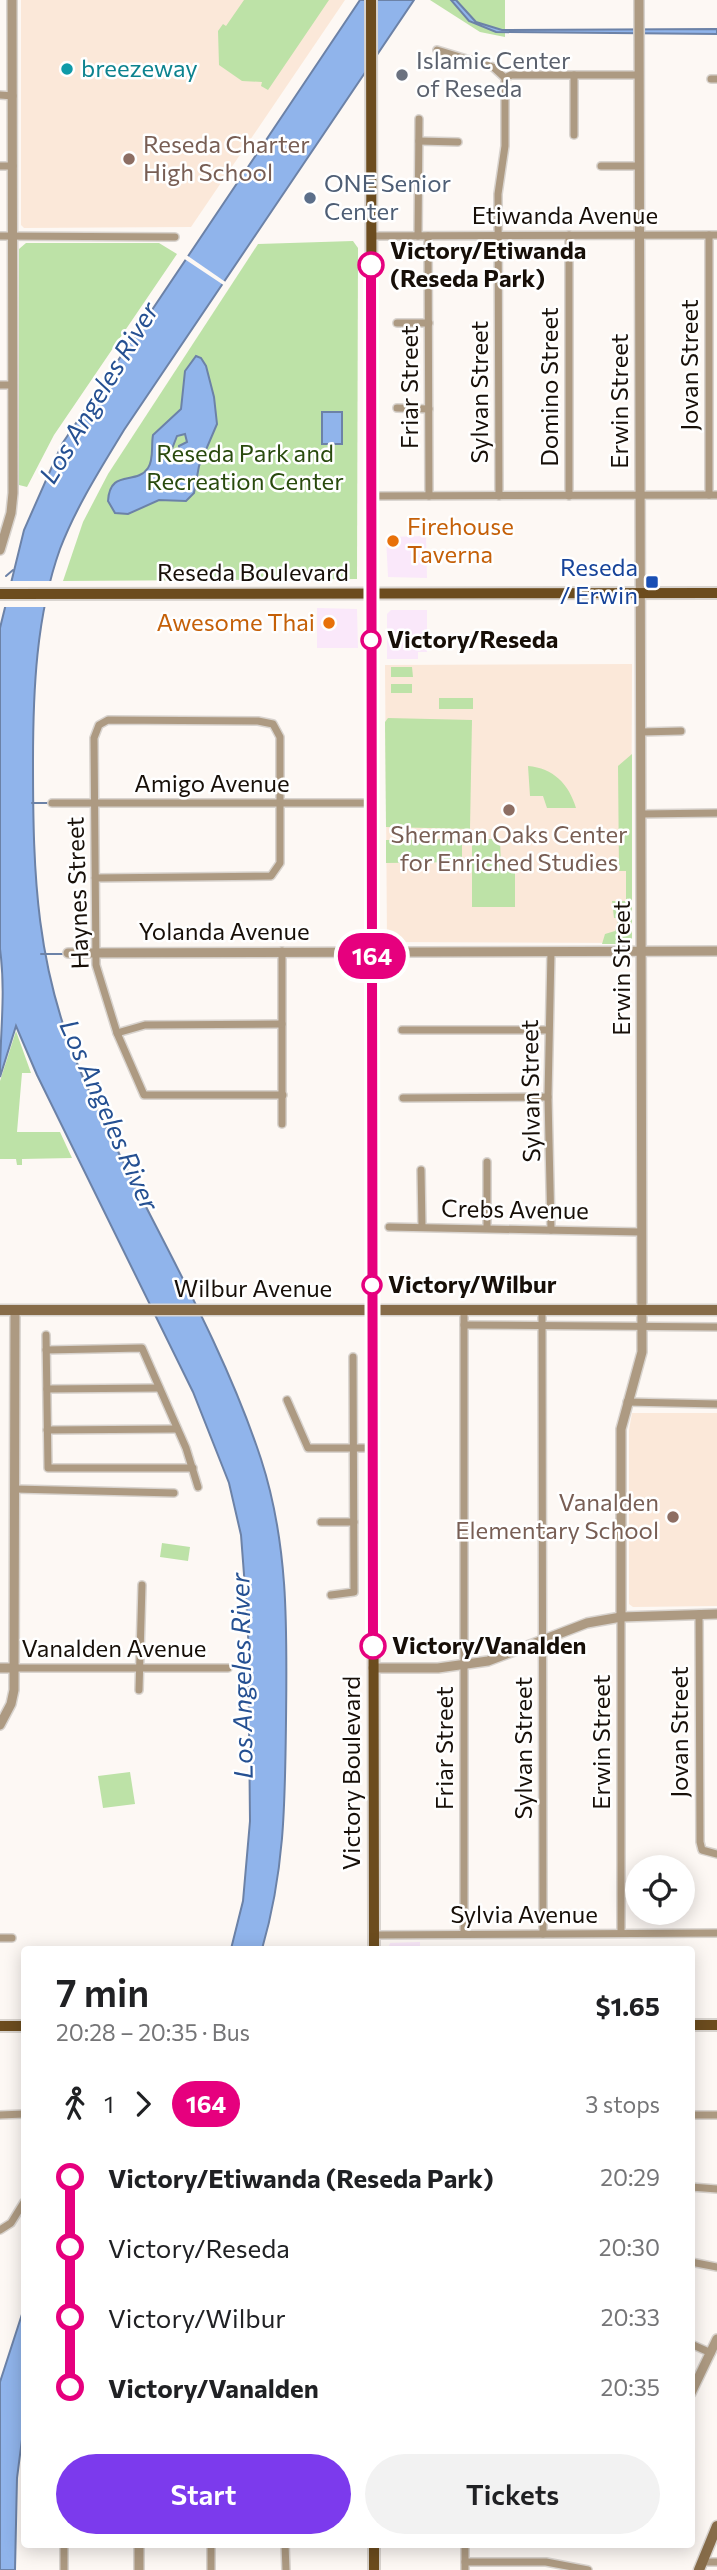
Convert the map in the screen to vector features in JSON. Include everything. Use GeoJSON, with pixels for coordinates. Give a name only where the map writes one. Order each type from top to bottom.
{"type":"FeatureCollection","features":[{"type":"Feature","properties":{"kind":"main road","name":"Victory Boulevard"},"geometry":{"type":"LineString","coordinates":[[371,0],[374,1946]]}},
{"type":"Feature","properties":{"kind":"main road","name":"Reseda Boulevard"},"geometry":{"type":"LineString","coordinates":[[0,594],[717,593]]}},
{"type":"Feature","properties":{"kind":"main road","name":"Wilbur Avenue"},"geometry":{"type":"LineString","coordinates":[[0,1310],[717,1310]]}},
{"type":"Feature","properties":{"kind":"main road"},"geometry":{"type":"LineString","coordinates":[[695,2025],[717,2025]]}},
{"type":"Feature","properties":{"kind":"main road"},"geometry":{"type":"LineString","coordinates":[[0,2026],[21,2026]]}},
{"type":"Feature","properties":{"kind":"main road"},"geometry":{"type":"LineString","coordinates":[[701,2566],[717,2526]]}},
{"type":"Feature","properties":{"kind":"main road"},"geometry":{"type":"LineString","coordinates":[[374,2548],[374,2570]]}},
{"type":"Feature","properties":{"kind":"street"},"geometry":{"type":"LineString","coordinates":[[0,550],[13,504],[12,0]]}},
{"type":"Feature","properties":{"kind":"street","name":"Erwin Street"},"geometry":{"type":"LineString","coordinates":[[621,1934],[621,1429],[641,1360],[642,1326],[639,0]]}},
{"type":"Feature","properties":{"kind":"street"},"geometry":{"type":"LineString","coordinates":[[437,50],[493,67],[505,78],[510,75],[639,75]]}},
{"type":"Feature","properties":{"kind":"street"},"geometry":{"type":"LineString","coordinates":[[574,75],[574,135]]}},
{"type":"Feature","properties":{"kind":"street","name":"Sylvan Street"},"geometry":{"type":"LineString","coordinates":[[499,496],[498,194],[505,146],[505,78]]}},
{"type":"Feature","properties":{"kind":"street"},"geometry":{"type":"LineString","coordinates":[[0,95],[13,96]]}},
{"type":"Feature","properties":{"kind":"street"},"geometry":{"type":"LineString","coordinates":[[418,236],[419,119]]}},
{"type":"Feature","properties":{"kind":"street"},"geometry":{"type":"LineString","coordinates":[[419,141],[458,142]]}},
{"type":"Feature","properties":{"kind":"street"},"geometry":{"type":"LineString","coordinates":[[0,166],[13,166]]}},
{"type":"Feature","properties":{"kind":"street"},"geometry":{"type":"LineString","coordinates":[[601,166],[639,166]]}},
{"type":"Feature","properties":{"kind":"street","name":"Domino Street"},"geometry":{"type":"LineString","coordinates":[[569,235],[569,496]]}},
{"type":"Feature","properties":{"kind":"street","name":"Etiwanda Avenue"},"geometry":{"type":"LineString","coordinates":[[371,236],[713,235]]}},
{"type":"Feature","properties":{"kind":"street","name":"Jovan Street"},"geometry":{"type":"LineString","coordinates":[[713,235],[713,495]]}},
{"type":"Feature","properties":{"kind":"street"},"geometry":{"type":"LineString","coordinates":[[0,236],[175,237]]}},
{"type":"Feature","properties":{"kind":"street","name":"Friar Street"},"geometry":{"type":"LineString","coordinates":[[428,236],[429,496]]}},
{"type":"Feature","properties":{"kind":"street"},"geometry":{"type":"LineString","coordinates":[[397,323],[429,323]]}},
{"type":"Feature","properties":{"kind":"street"},"geometry":{"type":"LineString","coordinates":[[0,386],[13,385]]}},
{"type":"Feature","properties":{"kind":"street"},"geometry":{"type":"LineString","coordinates":[[397,408],[429,409]]}},
{"type":"Feature","properties":{"kind":"street"},"geometry":{"type":"LineString","coordinates":[[372,496],[713,495]]}},
{"type":"Feature","properties":{"kind":"street","name":"Haynes Street"},"geometry":{"type":"LineString","coordinates":[[278,803],[280,737],[273,724],[258,721],[108,720],[99,725],[94,738],[95,952],[117,1033],[144,1095],[283,1095]]}},
{"type":"Feature","properties":{"kind":"street"},"geometry":{"type":"LineString","coordinates":[[641,732],[681,731]]}},
{"type":"Feature","properties":{"kind":"street","name":"Amigo Avenue"},"geometry":{"type":"LineString","coordinates":[[52,803],[372,803]]}},
{"type":"Feature","properties":{"kind":"street"},"geometry":{"type":"LineString","coordinates":[[95,878],[266,877],[274,873],[280,863],[278,803]]}},
{"type":"Feature","properties":{"kind":"street"},"geometry":{"type":"LineString","coordinates":[[641,814],[717,813]]}},
{"type":"Feature","properties":{"kind":"street"},"geometry":{"type":"LineString","coordinates":[[282,951],[282,1124]]}},
{"type":"Feature","properties":{"kind":"street","name":"Yolanda Avenue"},"geometry":{"type":"LineString","coordinates":[[68,953],[717,951]]}},
{"type":"Feature","properties":{"kind":"street","name":"Sylvan Street"},"geometry":{"type":"LineString","coordinates":[[551,952],[548,1030],[551,1230]]}},
{"type":"Feature","properties":{"kind":"street"},"geometry":{"type":"LineString","coordinates":[[117,1033],[145,1025],[282,1024]]}},
{"type":"Feature","properties":{"kind":"street"},"geometry":{"type":"LineString","coordinates":[[402,1030],[548,1030]]}},
{"type":"Feature","properties":{"kind":"street"},"geometry":{"type":"LineString","coordinates":[[402,1098],[548,1097]]}},
{"type":"Feature","properties":{"kind":"street"},"geometry":{"type":"LineString","coordinates":[[487,1162],[487,1228]]}},
{"type":"Feature","properties":{"kind":"street"},"geometry":{"type":"LineString","coordinates":[[421,1170],[422,1227]]}},
{"type":"Feature","properties":{"kind":"street","name":"Crebs Avenue"},"geometry":{"type":"LineString","coordinates":[[389,1227],[641,1231]]}},
{"type":"Feature","properties":{"kind":"street"},"geometry":{"type":"LineString","coordinates":[[0,1725],[11,1704],[15,1668],[15,1310]]}},
{"type":"Feature","properties":{"kind":"street","name":"Friar Street"},"geometry":{"type":"LineString","coordinates":[[464,1310],[464,1934]]}},
{"type":"Feature","properties":{"kind":"street","name":"Sylvan Street"},"geometry":{"type":"LineString","coordinates":[[542,1310],[543,1934]]}},
{"type":"Feature","properties":{"kind":"street"},"geometry":{"type":"LineString","coordinates":[[464,1325],[717,1327]]}},
{"type":"Feature","properties":{"kind":"street"},"geometry":{"type":"LineString","coordinates":[[46,1335],[48,1468],[193,1468]]}},
{"type":"Feature","properties":{"kind":"street"},"geometry":{"type":"LineString","coordinates":[[47,1350],[142,1349],[193,1468],[198,1487]]}},
{"type":"Feature","properties":{"kind":"street"},"geometry":{"type":"LineString","coordinates":[[331,1595],[352,1594],[354,1357]]}},
{"type":"Feature","properties":{"kind":"street"},"geometry":{"type":"LineString","coordinates":[[47,1390],[159,1388]]}},
{"type":"Feature","properties":{"kind":"street"},"geometry":{"type":"LineString","coordinates":[[287,1400],[308,1448],[373,1448]]}},
{"type":"Feature","properties":{"kind":"street"},"geometry":{"type":"LineString","coordinates":[[627,1402],[717,1404]]}},
{"type":"Feature","properties":{"kind":"street"},"geometry":{"type":"LineString","coordinates":[[47,1430],[177,1429]]}},
{"type":"Feature","properties":{"kind":"street"},"geometry":{"type":"LineString","coordinates":[[15,1489],[174,1493]]}},
{"type":"Feature","properties":{"kind":"street"},"geometry":{"type":"LineString","coordinates":[[321,1522],[354,1522]]}},
{"type":"Feature","properties":{"kind":"street"},"geometry":{"type":"LineString","coordinates":[[139,1690],[142,1586]]}},
{"type":"Feature","properties":{"kind":"street","name":"Jovan Street"},"geometry":{"type":"LineString","coordinates":[[699,1614],[702,1850],[717,1854]]}},
{"type":"Feature","properties":{"kind":"street"},"geometry":{"type":"LineString","coordinates":[[373,1668],[464,1665],[488,1661],[587,1623],[621,1617],[717,1614]]}},
{"type":"Feature","properties":{"kind":"street","name":"Vanalden Avenue"},"geometry":{"type":"LineString","coordinates":[[0,1668],[228,1668]]}},
{"type":"Feature","properties":{"kind":"street","name":"Sylvia Avenue"},"geometry":{"type":"LineString","coordinates":[[374,1935],[717,1933]]}},
{"type":"Feature","properties":{"kind":"street"},"geometry":{"type":"LineString","coordinates":[[0,1938],[12,1938]]}},
{"type":"Feature","properties":{"kind":"street"},"geometry":{"type":"LineString","coordinates":[[0,2115],[21,2114]]}},
{"type":"Feature","properties":{"kind":"street"},"geometry":{"type":"LineString","coordinates":[[695,2115],[717,2115]]}},
{"type":"Feature","properties":{"kind":"street"},"geometry":{"type":"LineString","coordinates":[[695,2187],[717,2189]]}},
{"type":"Feature","properties":{"kind":"street"},"geometry":{"type":"LineString","coordinates":[[0,2230],[11,2223],[21,2208]]}},
{"type":"Feature","properties":{"kind":"street"},"geometry":{"type":"LineString","coordinates":[[695,2264],[717,2267]]}},
{"type":"Feature","properties":{"kind":"street"},"geometry":{"type":"LineString","coordinates":[[695,2385],[717,2339]]}},
{"type":"Feature","properties":{"kind":"street"},"geometry":{"type":"LineString","coordinates":[[695,2346],[711,2353]]}},
{"type":"Feature","properties":{"kind":"street"},"geometry":{"type":"LineString","coordinates":[[64,2548],[64,2570]]}},
{"type":"Feature","properties":{"kind":"street"},"geometry":{"type":"LineString","coordinates":[[139,2548],[139,2570]]}},
{"type":"Feature","properties":{"kind":"street"},"geometry":{"type":"LineString","coordinates":[[211,2548],[211,2570]]}},
{"type":"Feature","properties":{"kind":"street"},"geometry":{"type":"LineString","coordinates":[[285,2548],[286,2570]]}},
{"type":"Feature","properties":{"kind":"street"},"geometry":{"type":"LineString","coordinates":[[465,2548],[465,2566],[546,2562],[588,2570]]}},
{"type":"Feature","properties":{"kind":"street"},"geometry":{"type":"LineString","coordinates":[[701,2566],[717,2562]]}},
{"type":"Feature","properties":{"kind":"shaded area","name":"Reseda Charter High School"},"geometry":{"type":"Polygon","coordinates":[[[21,0],[345,0],[191,227],[24,228],[21,225],[21,0]]]}},
{"type":"Feature","properties":{"kind":"shaded area"},"geometry":{"type":"Polygon","coordinates":[[[426,536],[427,578],[388,577],[386,537],[426,536]]]}},
{"type":"Feature","properties":{"kind":"shaded area"},"geometry":{"type":"Polygon","coordinates":[[[317,608],[357,609],[358,648],[317,648],[317,608]]]}},
{"type":"Feature","properties":{"kind":"shaded area"},"geometry":{"type":"Polygon","coordinates":[[[391,610],[427,610],[427,652],[418,652],[418,659],[387,659],[387,614],[391,610]]]}},
{"type":"Feature","properties":{"kind":"shaded area","name":"Sherman Oaks Center for Enriched Studies"},"geometry":{"type":"Polygon","coordinates":[[[632,664],[631,943],[387,942],[385,665],[632,664]]]}},
{"type":"Feature","properties":{"kind":"shaded area","name":"Vanalden Elementary School"},"geometry":{"type":"Polygon","coordinates":[[[632,1413],[717,1413],[717,1606],[633,1607],[629,1604],[629,1430],[632,1413]]]}},
{"type":"Feature","properties":{"kind":"shaded area"},"geometry":{"type":"Polygon","coordinates":[[[420,1942],[420,1946],[389,1946],[390,1943],[420,1942]]]}},
{"type":"Feature","properties":{"kind":"green space"},"geometry":{"type":"Polygon","coordinates":[[[244,0],[329,0],[268,90],[261,86],[262,82],[242,81],[219,65],[218,31],[223,24],[226,26],[244,0]]]}},
{"type":"Feature","properties":{"kind":"green space"},"geometry":{"type":"Polygon","coordinates":[[[430,0],[505,0],[505,37],[480,32],[430,0]]]}},
{"type":"Feature","properties":{"kind":"green space","name":"Reseda Park and Recreation Center"},"geometry":{"type":"Polygon","coordinates":[[[353,241],[358,248],[357,579],[63,581],[83,522],[108,474],[258,244],[353,241]]]}},
{"type":"Feature","properties":{"kind":"green space"},"geometry":{"type":"Polygon","coordinates":[[[26,243],[159,243],[177,254],[54,435],[27,487],[19,485],[19,249],[26,243]]]}},
{"type":"Feature","properties":{"kind":"green space"},"geometry":{"type":"Polygon","coordinates":[[[391,667],[412,667],[413,677],[391,677],[391,667]]]}},
{"type":"Feature","properties":{"kind":"green space"},"geometry":{"type":"Polygon","coordinates":[[[391,684],[412,684],[412,693],[391,693],[391,684]]]}},
{"type":"Feature","properties":{"kind":"green space"},"geometry":{"type":"Polygon","coordinates":[[[439,698],[473,698],[473,709],[439,709],[439,698]]]}},
{"type":"Feature","properties":{"kind":"green space"},"geometry":{"type":"Polygon","coordinates":[[[388,718],[472,720],[470,829],[386,827],[385,722],[388,718]]]}},
{"type":"Feature","properties":{"kind":"green space"},"geometry":{"type":"Polygon","coordinates":[[[632,754],[632,940],[628,944],[602,944],[605,934],[615,931],[619,918],[614,918],[612,901],[626,901],[626,871],[619,871],[618,766],[632,754]]]}},
{"type":"Feature","properties":{"kind":"green space"},"geometry":{"type":"Polygon","coordinates":[[[528,766],[545,770],[559,779],[576,808],[547,808],[543,796],[530,796],[528,766]]]}},
{"type":"Feature","properties":{"kind":"green space"},"geometry":{"type":"Polygon","coordinates":[[[462,839],[462,862],[386,863],[386,840],[462,839]]]}},
{"type":"Feature","properties":{"kind":"green space"},"geometry":{"type":"Polygon","coordinates":[[[472,839],[500,839],[501,867],[515,867],[515,907],[472,907],[472,839]]]}},
{"type":"Feature","properties":{"kind":"green space"},"geometry":{"type":"Polygon","coordinates":[[[16,1031],[31,1073],[22,1073],[17,1132],[60,1132],[72,1158],[22,1159],[22,1165],[17,1165],[16,1159],[0,1159],[0,1081],[16,1031]]]}},
{"type":"Feature","properties":{"kind":"green space"},"geometry":{"type":"Polygon","coordinates":[[[162,1543],[190,1547],[188,1561],[160,1557],[162,1543]]]}},
{"type":"Feature","properties":{"kind":"green space"},"geometry":{"type":"Polygon","coordinates":[[[130,1772],[135,1804],[103,1808],[98,1776],[130,1772]]]}},
{"type":"Feature","properties":{"kind":"water","name":"Los Angeles River"},"geometry":{"type":"Polygon","coordinates":[[[360,0],[414,0],[124,430],[89,488],[66,533],[52,575],[41,627],[35,682],[33,804],[36,883],[46,959],[55,997],[82,1075],[127,1171],[200,1313],[243,1409],[261,1459],[277,1524],[284,1588],[285,1779],[279,1863],[263,1946],[232,1946],[243,1901],[250,1821],[248,1627],[241,1535],[229,1483],[193,1392],[37,1075],[16,1026],[0,1077],[3,997],[0,949],[0,628],[24,530],[62,444],[360,0]]]}},
{"type":"Feature","properties":{"kind":"water"},"geometry":{"type":"Polygon","coordinates":[[[451,0],[456,0],[476,22],[502,30],[717,29],[717,34],[496,32],[469,21],[451,0]]]}},
{"type":"Feature","properties":{"kind":"water"},"geometry":{"type":"Polygon","coordinates":[[[196,356],[201,358],[206,366],[214,397],[217,424],[199,466],[194,493],[186,501],[159,500],[128,514],[115,513],[108,501],[113,484],[143,473],[150,465],[153,435],[181,409],[185,371],[196,356]],[[185,434],[177,436],[170,454],[173,460],[178,458],[179,446],[187,442],[185,434]]]}},
{"type":"Feature","properties":{"kind":"water"},"geometry":{"type":"Polygon","coordinates":[[[322,412],[342,412],[342,444],[322,444],[322,412]]]}},
{"type":"Feature","properties":{"kind":"water"},"geometry":{"type":"Polygon","coordinates":[[[21,2317],[21,2447],[17,2478],[15,2570],[0,2570],[0,2382],[21,2317]]]}},
{"type":"Feature","properties":{"kind":"pier"},"geometry":{"type":"Polygon","coordinates":[[[185,254],[227,283],[225,286],[183,258],[185,254]]]}},
{"type":"Feature","properties":{"kind":"pier"},"geometry":{"type":"Polygon","coordinates":[[[6,581],[55,581],[50,607],[0,607],[6,581]]]}},
{"type":"Feature","properties":{"kind":"waterway"},"geometry":{"type":"LineString","coordinates":[[6,576],[13,570]]}},
{"type":"Feature","properties":{"kind":"waterway"},"geometry":{"type":"LineString","coordinates":[[32,803],[51,803]]}},
{"type":"Feature","properties":{"kind":"waterway"},"geometry":{"type":"LineString","coordinates":[[41,954],[63,954]]}},
{"type":"Feature","properties":{"kind":"bus line","name":"164"},"geometry":{"type":"LineString","coordinates":[[371,265],[373,1646]]}},
{"type":"Feature","properties":{"kind":"place","name":"breezeway"},"geometry":{"type":"Point","coordinates":[67,69]}},
{"type":"Feature","properties":{"kind":"place","name":"Islamic Center of Reseda"},"geometry":{"type":"Point","coordinates":[402,75]}},
{"type":"Feature","properties":{"kind":"place","name":"Reseda Charter High School"},"geometry":{"type":"Point","coordinates":[129,159]}},
{"type":"Feature","properties":{"kind":"place","name":"ONE Senior Center"},"geometry":{"type":"Point","coordinates":[310,198]}},
{"type":"Feature","properties":{"kind":"place","name":"Victory/Etiwanda (Reseda Park)"},"geometry":{"type":"Point","coordinates":[371,265]}},
{"type":"Feature","properties":{"kind":"place","name":"Firehouse Taverna"},"geometry":{"type":"Point","coordinates":[393,541]}},
{"type":"Feature","properties":{"kind":"place","name":"Reseda / Erwin"},"geometry":{"type":"Point","coordinates":[652,582]}},
{"type":"Feature","properties":{"kind":"place","name":"Awesome Thai"},"geometry":{"type":"Point","coordinates":[329,623]}},
{"type":"Feature","properties":{"kind":"place","name":"Victory/Reseda"},"geometry":{"type":"Point","coordinates":[371,640]}},
{"type":"Feature","properties":{"kind":"place","name":"Sherman Oaks Center for Enriched Studies"},"geometry":{"type":"Point","coordinates":[509,810]}},
{"type":"Feature","properties":{"kind":"place","name":"Victory/Wilbur"},"geometry":{"type":"Point","coordinates":[372,1285]}},
{"type":"Feature","properties":{"kind":"place","name":"Vanalden Elementary School"},"geometry":{"type":"Point","coordinates":[673,1517]}},
{"type":"Feature","properties":{"kind":"place","name":"Victory/Vanalden"},"geometry":{"type":"Point","coordinates":[373,1646]}}]}
